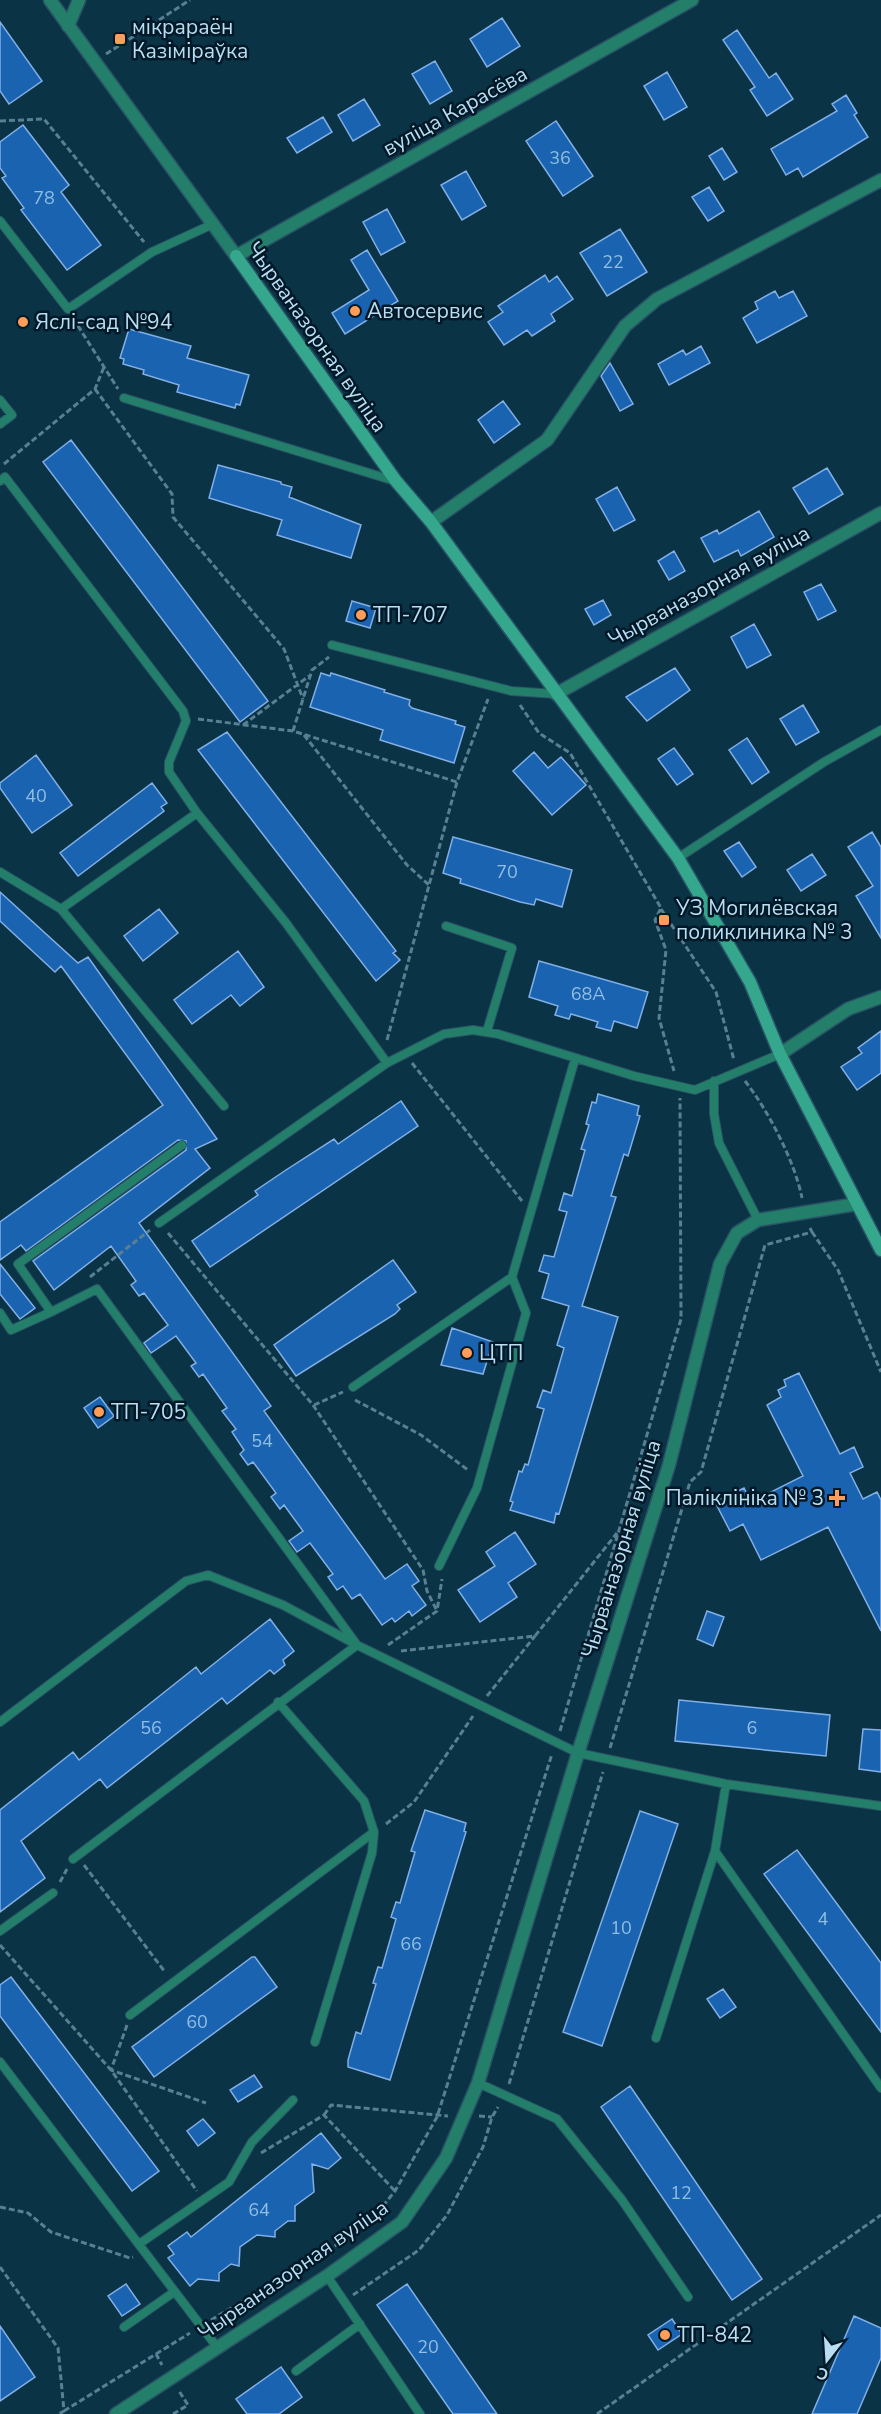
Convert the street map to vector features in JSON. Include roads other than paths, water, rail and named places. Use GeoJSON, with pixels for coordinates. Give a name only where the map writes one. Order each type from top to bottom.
{"type":"FeatureCollection","features":[{"type":"Feature","properties":{"kind":"street","name":"Чырваназорная вуліца"},"geometry":{"type":"LineString","coordinates":[[50,0],[396,481],[431,522],[678,858],[750,982],[780,1054],[857,1204],[758,1220],[737,1233],[720,1264],[669,1465],[578,1753],[478,2083],[446,2158],[402,2223],[327,2276],[116,2414]]}},
{"type":"Feature","properties":{"kind":"street"},"geometry":{"type":"LineString","coordinates":[[68,26],[79,0]]}},
{"type":"Feature","properties":{"kind":"street","name":"вуліца Карасёва"},"geometry":{"type":"LineString","coordinates":[[236,256],[692,0]]}},
{"type":"Feature","properties":{"kind":"street"},"geometry":{"type":"LineString","coordinates":[[431,522],[547,440],[625,326],[657,299],[881,180]]}},
{"type":"Feature","properties":{"kind":"street","name":"Чырваназорная вуліца"},"geometry":{"type":"LineString","coordinates":[[556,694],[881,513]]}},
{"type":"Feature","properties":{"kind":"street"},"geometry":{"type":"LineString","coordinates":[[780,1054],[848,1009],[881,997]]}},
{"type":"Feature","properties":{"kind":"street"},"geometry":{"type":"LineString","coordinates":[[857,1204],[881,1250]]}},
{"type":"Feature","properties":{"kind":"lane"},"geometry":{"type":"LineString","coordinates":[[0,221],[68,309],[152,252],[213,224]]}},
{"type":"Feature","properties":{"kind":"lane"},"geometry":{"type":"LineString","coordinates":[[124,398],[396,481]]}},
{"type":"Feature","properties":{"kind":"lane"},"geometry":{"type":"LineString","coordinates":[[0,399],[12,415],[0,424]]}},
{"type":"Feature","properties":{"kind":"lane"},"geometry":{"type":"LineString","coordinates":[[0,481],[4,477],[186,717],[185,726],[168,769],[197,813],[286,923],[385,1060]]}},
{"type":"Feature","properties":{"kind":"lane"},"geometry":{"type":"LineString","coordinates":[[332,645],[511,691],[556,694]]}},
{"type":"Feature","properties":{"kind":"lane"},"geometry":{"type":"LineString","coordinates":[[678,858],[824,762],[881,730]]}},
{"type":"Feature","properties":{"kind":"lane"},"geometry":{"type":"LineString","coordinates":[[61,909],[197,813]]}},
{"type":"Feature","properties":{"kind":"lane"},"geometry":{"type":"LineString","coordinates":[[0,872],[61,909],[224,1106]]}},
{"type":"Feature","properties":{"kind":"lane"},"geometry":{"type":"LineString","coordinates":[[446,926],[512,948],[487,1031]]}},
{"type":"Feature","properties":{"kind":"lane"},"geometry":{"type":"LineString","coordinates":[[159,1224],[385,1060],[404,1054],[444,1034],[472,1030],[487,1031],[575,1059],[679,1088],[695,1090],[780,1054]]}},
{"type":"Feature","properties":{"kind":"lane"},"geometry":{"type":"LineString","coordinates":[[439,1566],[480,1479],[526,1313],[512,1276],[575,1059]]}},
{"type":"Feature","properties":{"kind":"lane"},"geometry":{"type":"LineString","coordinates":[[714,1081],[714,1114],[719,1143],[758,1220]]}},
{"type":"Feature","properties":{"kind":"lane"},"geometry":{"type":"LineString","coordinates":[[51,1312],[18,1264],[182,1145]]}},
{"type":"Feature","properties":{"kind":"lane"},"geometry":{"type":"LineString","coordinates":[[353,1387],[512,1276]]}},
{"type":"Feature","properties":{"kind":"lane"},"geometry":{"type":"LineString","coordinates":[[0,1313],[11,1330],[97,1289],[357,1645]]}},
{"type":"Feature","properties":{"kind":"lane"},"geometry":{"type":"LineString","coordinates":[[0,1722],[186,1581],[208,1575],[283,1605],[357,1645],[578,1753],[726,1784],[881,1806]]}},
{"type":"Feature","properties":{"kind":"lane"},"geometry":{"type":"LineString","coordinates":[[75,1858],[278,1702],[357,1645]]}},
{"type":"Feature","properties":{"kind":"lane"},"geometry":{"type":"LineString","coordinates":[[278,1702],[364,1801],[375,1832],[372,1853],[315,2042]]}},
{"type":"Feature","properties":{"kind":"lane"},"geometry":{"type":"LineString","coordinates":[[656,2038],[715,1851],[726,1784]]}},
{"type":"Feature","properties":{"kind":"lane"},"geometry":{"type":"LineString","coordinates":[[130,2015],[375,1832]]}},
{"type":"Feature","properties":{"kind":"lane"},"geometry":{"type":"LineString","coordinates":[[715,1851],[881,2088]]}},
{"type":"Feature","properties":{"kind":"lane"},"geometry":{"type":"LineString","coordinates":[[0,1931],[53,1893]]}},
{"type":"Feature","properties":{"kind":"lane"},"geometry":{"type":"LineString","coordinates":[[0,2062],[218,2347]]}},
{"type":"Feature","properties":{"kind":"lane"},"geometry":{"type":"LineString","coordinates":[[478,2083],[557,2120],[622,2200],[688,2297]]}},
{"type":"Feature","properties":{"kind":"lane"},"geometry":{"type":"LineString","coordinates":[[139,2244],[229,2182],[252,2142],[293,2100]]}},
{"type":"Feature","properties":{"kind":"lane"},"geometry":{"type":"LineString","coordinates":[[327,2276],[420,2414]]}},
{"type":"Feature","properties":{"kind":"lane"},"geometry":{"type":"LineString","coordinates":[[124,2327],[174,2292]]}},
{"type":"Feature","properties":{"kind":"lane"},"geometry":{"type":"LineString","coordinates":[[296,2371],[360,2324]]}},
{"type":"Feature","properties":{"kind":"place","name":"мікрараён Казіміраўка"},"geometry":{"type":"Point","coordinates":[120,39]}},
{"type":"Feature","properties":{"kind":"place","name":"Автосервис"},"geometry":{"type":"Point","coordinates":[355,311]}},
{"type":"Feature","properties":{"kind":"place","name":"Яслі-сад №94"},"geometry":{"type":"Point","coordinates":[23,322]}},
{"type":"Feature","properties":{"kind":"place","name":"ТП-707"},"geometry":{"type":"Point","coordinates":[361,615]}},
{"type":"Feature","properties":{"kind":"place","name":"УЗ Могилёвская поликлиника № 3"},"geometry":{"type":"Point","coordinates":[664,920]}},
{"type":"Feature","properties":{"kind":"place","name":"ЦТП"},"geometry":{"type":"Point","coordinates":[467,1353]}},
{"type":"Feature","properties":{"kind":"place","name":"ТП-705"},"geometry":{"type":"Point","coordinates":[99,1412]}},
{"type":"Feature","properties":{"kind":"place","name":"Паліклініка № 3"},"geometry":{"type":"Point","coordinates":[837,1498]}},
{"type":"Feature","properties":{"kind":"place","name":"ТП-842"},"geometry":{"type":"Point","coordinates":[665,2335]}}]}
